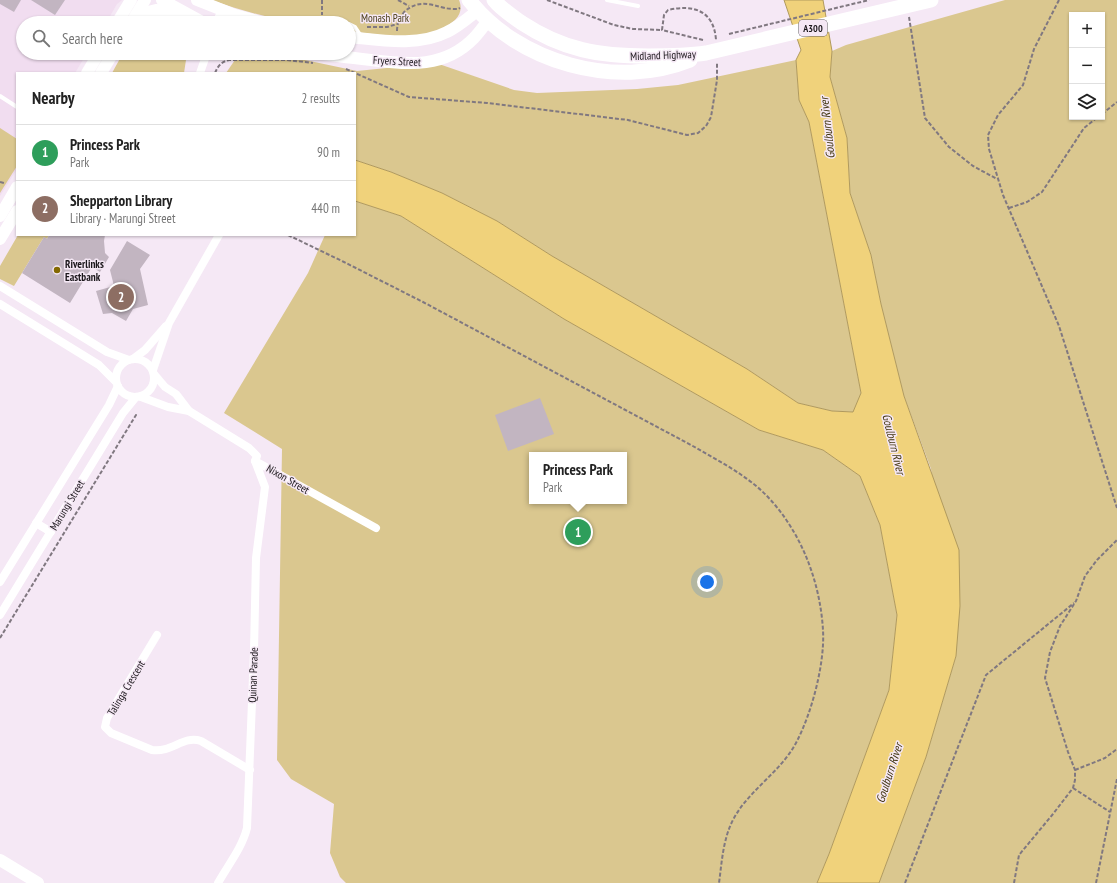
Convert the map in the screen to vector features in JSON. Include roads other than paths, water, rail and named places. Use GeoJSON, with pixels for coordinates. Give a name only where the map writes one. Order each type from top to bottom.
{"type":"FeatureCollection","features":[{"type":"Feature","properties":{"kind":"highway","name":"A300"},"geometry":{"type":"LineString","coordinates":[[708,50],[925,1]]}},
{"type":"Feature","properties":{"kind":"highway","name":"Midland Highway"},"geometry":{"type":"LineString","coordinates":[[495,2],[515,18],[547,38],[593,53],[628,56],[683,56],[708,50]]}},
{"type":"Feature","properties":{"kind":"highway"},"geometry":{"type":"LineString","coordinates":[[473,10],[495,2]]}},
{"type":"Feature","properties":{"kind":"highway","name":"Midland Highway"},"geometry":{"type":"LineString","coordinates":[[473,10],[512,39],[536,53],[563,63],[597,70],[629,71],[674,66],[708,50]]}},
{"type":"Feature","properties":{"kind":"street"},"geometry":{"type":"LineString","coordinates":[[121,16],[131,0]]}},
{"type":"Feature","properties":{"kind":"street"},"geometry":{"type":"LineString","coordinates":[[136,16],[145,0]]}},
{"type":"Feature","properties":{"kind":"street"},"geometry":{"type":"LineString","coordinates":[[162,0],[190,16]]}},
{"type":"Feature","properties":{"kind":"street"},"geometry":{"type":"LineString","coordinates":[[197,0],[240,16]]}},
{"type":"Feature","properties":{"kind":"street"},"geometry":{"type":"LineString","coordinates":[[141,16],[156,10],[186,14]]}},
{"type":"Feature","properties":{"kind":"street","name":"Fryers Street"},"geometry":{"type":"LineString","coordinates":[[356,34],[362,38],[405,41],[432,37],[447,32],[473,10]]}},
{"type":"Feature","properties":{"kind":"street","name":"Fryers Street"},"geometry":{"type":"LineString","coordinates":[[348,60],[415,64],[432,62],[449,56],[474,39],[473,10]]}},
{"type":"Feature","properties":{"kind":"street"},"geometry":{"type":"LineString","coordinates":[[222,16],[224,11]]}},
{"type":"Feature","properties":{"kind":"street"},"geometry":{"type":"LineString","coordinates":[[88,72],[95,60]]}},
{"type":"Feature","properties":{"kind":"street"},"geometry":{"type":"LineString","coordinates":[[102,72],[109,60]]}},
{"type":"Feature","properties":{"kind":"street"},"geometry":{"type":"LineString","coordinates":[[200,72],[204,60]]}},
{"type":"Feature","properties":{"kind":"street"},"geometry":{"type":"LineString","coordinates":[[0,216],[16,189]]}},
{"type":"Feature","properties":{"kind":"street"},"geometry":{"type":"LineString","coordinates":[[0,239],[16,214]]}},
{"type":"Feature","properties":{"kind":"street"},"geometry":{"type":"LineString","coordinates":[[0,304],[100,365],[125,394],[139,397],[146,394],[153,386],[153,372],[169,323],[218,236]]}},
{"type":"Feature","properties":{"kind":"street"},"geometry":{"type":"LineString","coordinates":[[0,286],[107,352],[144,361],[153,372]]}},
{"type":"Feature","properties":{"kind":"street"},"geometry":{"type":"LineString","coordinates":[[117,384],[116,376],[120,366],[145,350],[169,323]]}},
{"type":"Feature","properties":{"kind":"street"},"geometry":{"type":"LineString","coordinates":[[56,339],[64,326]]}},
{"type":"Feature","properties":{"kind":"street","name":"Nixon Street"},"geometry":{"type":"LineString","coordinates":[[153,372],[165,386],[176,394],[189,411]]}},
{"type":"Feature","properties":{"kind":"street","name":"Marungi Street"},"geometry":{"type":"LineString","coordinates":[[0,582],[109,405],[117,384]]}},
{"type":"Feature","properties":{"kind":"street","name":"Nixon Street"},"geometry":{"type":"LineString","coordinates":[[139,397],[189,411],[249,448],[257,456],[256,461],[376,528]]}},
{"type":"Feature","properties":{"kind":"street","name":"Marungi Street"},"geometry":{"type":"LineString","coordinates":[[0,615],[123,413],[139,397]]}},
{"type":"Feature","properties":{"kind":"street","name":"Quinan Parade"},"geometry":{"type":"LineString","coordinates":[[218,883],[245,836],[247,828],[256,558],[265,487],[256,461]]}},
{"type":"Feature","properties":{"kind":"street"},"geometry":{"type":"LineString","coordinates":[[36,523],[51,532]]}},
{"type":"Feature","properties":{"kind":"street","name":"Talinga Crescent"},"geometry":{"type":"LineString","coordinates":[[157,636],[107,718],[105,727],[111,733],[152,750],[159,751],[194,739],[250,770]]}},
{"type":"Feature","properties":{"kind":"street"},"geometry":{"type":"LineString","coordinates":[[0,860],[38,883]]}},
{"type":"Feature","properties":{"kind":"lane"},"geometry":{"type":"LineString","coordinates":[[607,0],[638,6]]}},
{"type":"Feature","properties":{"kind":"lane"},"geometry":{"type":"LineString","coordinates":[[0,96],[16,106]]}},
{"type":"Feature","properties":{"kind":"water","name":"Goulburn River"},"geometry":{"type":"Polygon","coordinates":[[[784,0],[823,0],[832,51],[830,77],[847,138],[850,193],[871,255],[881,304],[904,396],[959,550],[960,606],[956,656],[926,757],[879,883],[817,883],[889,690],[897,615],[880,525],[860,476],[823,450],[759,430],[564,319],[401,216],[356,201],[356,160],[391,172],[442,193],[497,221],[552,256],[747,369],[798,403],[832,411],[853,412],[861,393],[809,122],[799,100],[796,60],[801,50],[784,0]]]}},
{"type":"Feature","properties":{"kind":"place","name":"Riverlinks Eastbank"},"geometry":{"type":"Point","coordinates":[57,270]}},
{"type":"Feature","properties":{"kind":"place","name":"Shepparton Library"},"geometry":{"type":"Point","coordinates":[121,297]}},
{"type":"Feature","properties":{"kind":"place","name":"Princess Park"},"geometry":{"type":"Point","coordinates":[578,532]}},
{"type":"Feature","properties":{"kind":"park label","name":"Monash Park"},"geometry":{"type":"Point","coordinates":[385,18]}}]}
